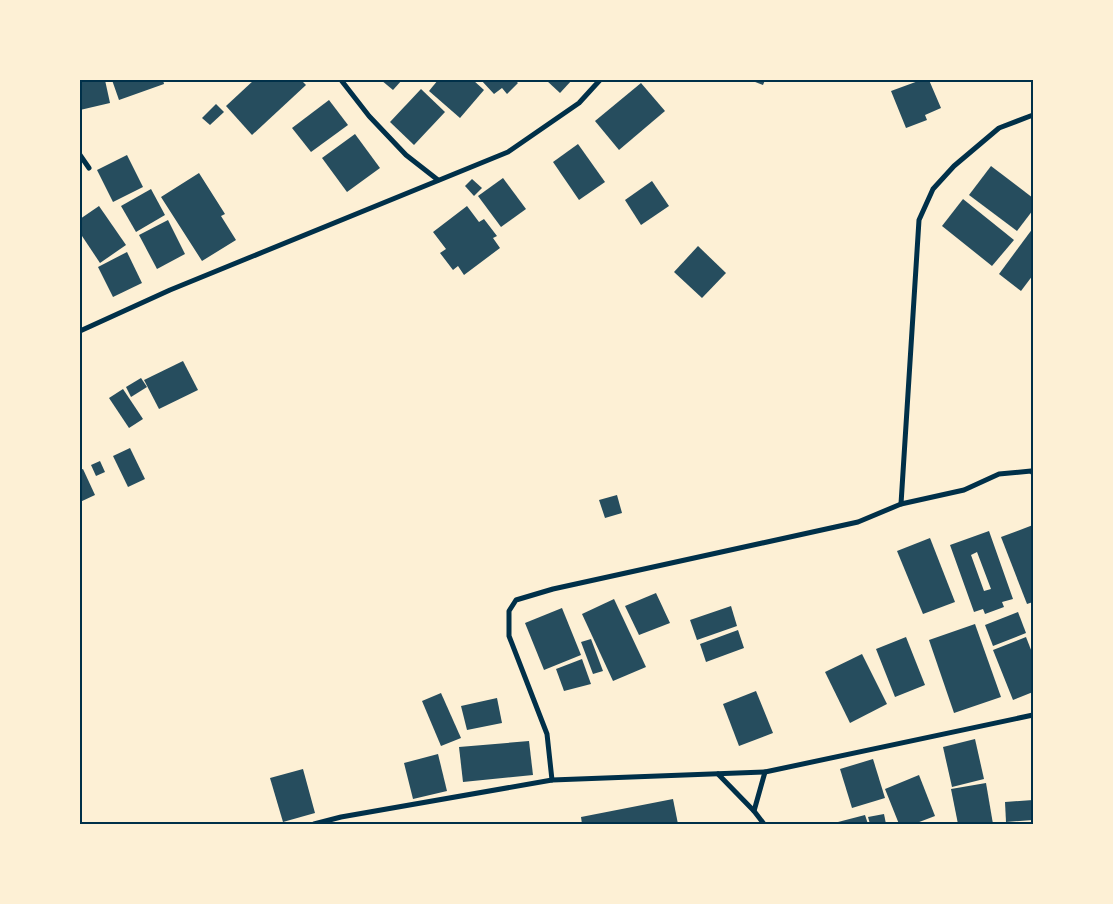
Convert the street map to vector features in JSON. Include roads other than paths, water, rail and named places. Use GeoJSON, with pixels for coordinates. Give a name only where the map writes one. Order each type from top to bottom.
{"type":"FeatureCollection","features":[{"type":"Feature","properties":{"kind":"street"},"geometry":{"type":"LineString","coordinates":[[341,80],[369,116],[406,155],[438,180]]}},
{"type":"Feature","properties":{"kind":"street"},"geometry":{"type":"LineString","coordinates":[[80,331],[170,290],[508,152],[580,103],[600,80]]}},
{"type":"Feature","properties":{"kind":"street"},"geometry":{"type":"LineString","coordinates":[[900,504],[919,220],[933,189],[954,166],[999,128],[1033,115]]}},
{"type":"Feature","properties":{"kind":"street"},"geometry":{"type":"LineString","coordinates":[[80,154],[89,168]]}},
{"type":"Feature","properties":{"kind":"street"},"geometry":{"type":"LineString","coordinates":[[552,780],[547,734],[509,636],[509,611],[516,600],[553,589],[858,522],[900,504],[964,490],[1000,474],[1033,472]]}},
{"type":"Feature","properties":{"kind":"street"},"geometry":{"type":"LineString","coordinates":[[314,824],[341,817],[552,780],[765,772],[1033,715]]}},
{"type":"Feature","properties":{"kind":"street"},"geometry":{"type":"LineString","coordinates":[[754,811],[765,772]]}},
{"type":"Feature","properties":{"kind":"street"},"geometry":{"type":"LineString","coordinates":[[718,774],[764,824]]}}]}
